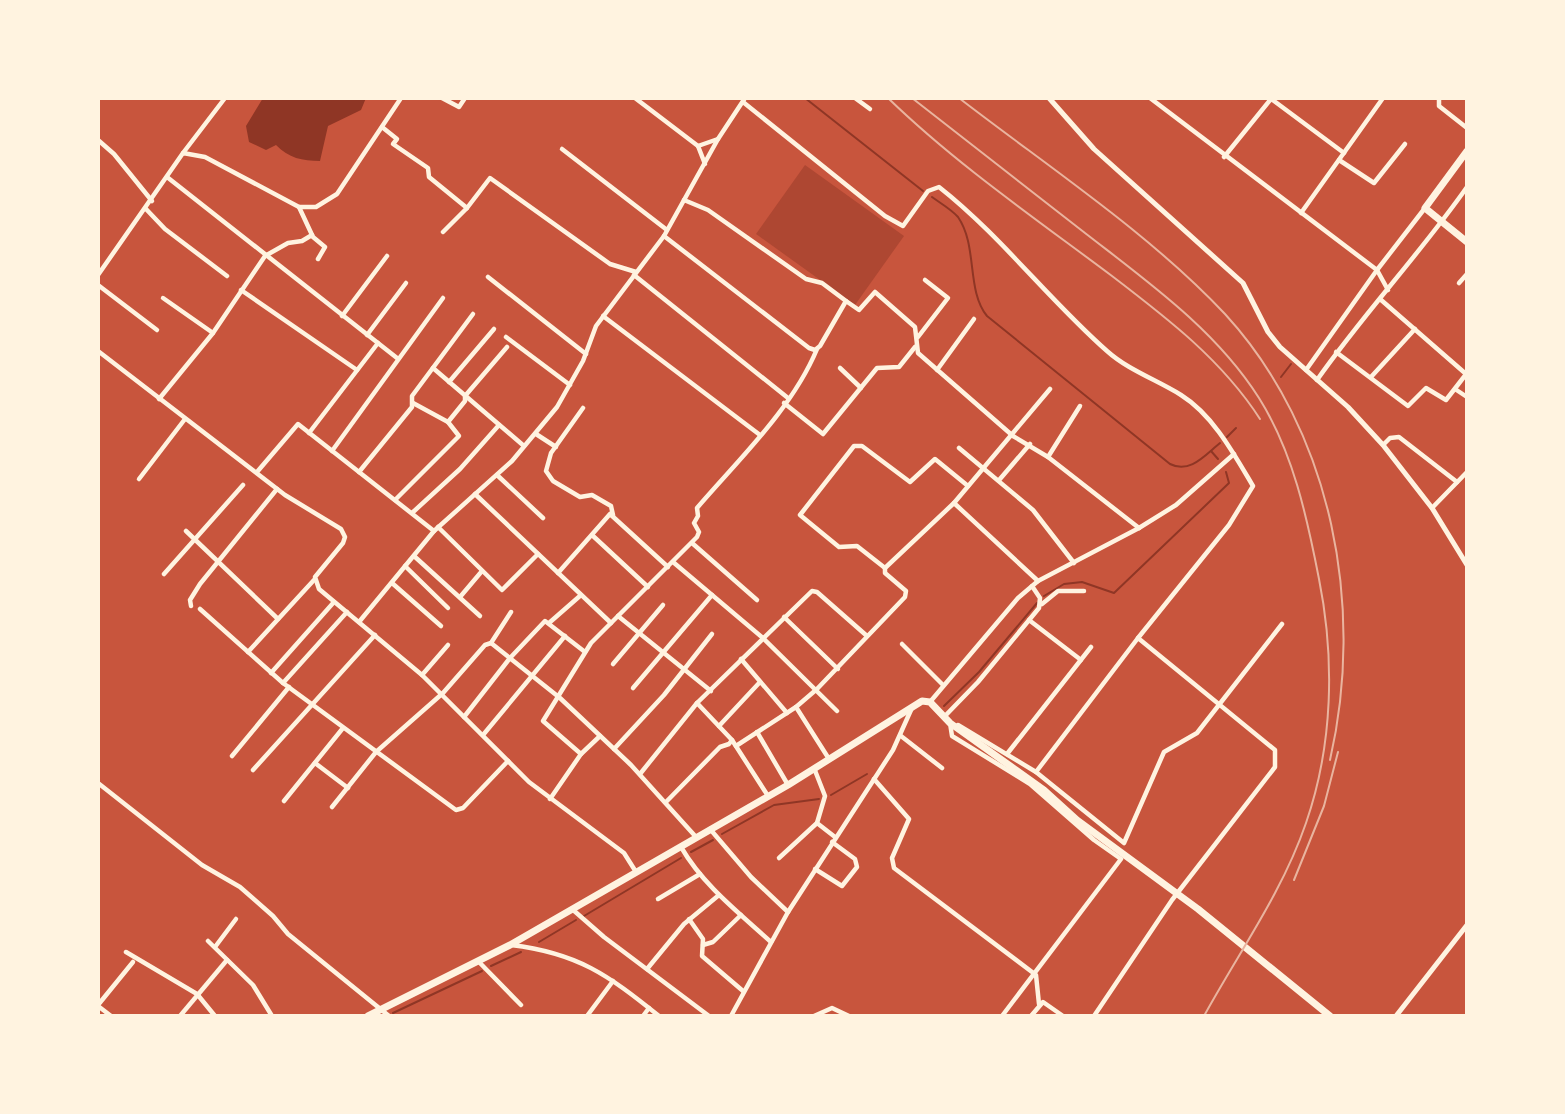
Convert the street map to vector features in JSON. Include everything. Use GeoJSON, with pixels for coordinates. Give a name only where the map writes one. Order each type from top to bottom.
{"type":"FeatureCollection","features":[{"type":"Feature","properties":{"kind":"highway"},"geometry":{"type":"LineString","coordinates":[[1467,151],[1425,208],[1467,242]]}},
{"type":"Feature","properties":{"kind":"highway"},"geometry":{"type":"LineString","coordinates":[[368,1016],[480,962],[788,785],[913,705],[930,702],[947,720],[1044,790],[1077,820],[1198,909],[1330,1016]]}},
{"type":"Feature","properties":{"kind":"street"},"geometry":{"type":"LineString","coordinates":[[98,275],[225,98]]}},
{"type":"Feature","properties":{"kind":"street"},"geometry":{"type":"LineString","coordinates":[[183,153],[205,157],[299,207],[316,207],[337,194],[401,98]]}},
{"type":"Feature","properties":{"kind":"street"},"geometry":{"type":"LineString","coordinates":[[442,98],[458,107],[465,98]]}},
{"type":"Feature","properties":{"kind":"street"},"geometry":{"type":"LineString","coordinates":[[635,98],[698,146],[705,164]]}},
{"type":"Feature","properties":{"kind":"street"},"geometry":{"type":"LineString","coordinates":[[856,98],[870,109]]}},
{"type":"Feature","properties":{"kind":"street"},"geometry":{"type":"LineString","coordinates":[[1049,98],[1094,149],[1243,283],[1268,332],[1383,445],[1432,508],[1467,565]]}},
{"type":"Feature","properties":{"kind":"street"},"geometry":{"type":"LineString","coordinates":[[1150,98],[1224,157],[1377,270],[1388,290]]}},
{"type":"Feature","properties":{"kind":"street"},"geometry":{"type":"LineString","coordinates":[[1224,157],[1271,98],[1343,153]]}},
{"type":"Feature","properties":{"kind":"street"},"geometry":{"type":"LineString","coordinates":[[1280,106],[1286,98]]}},
{"type":"Feature","properties":{"kind":"street"},"geometry":{"type":"LineString","coordinates":[[1300,213],[1383,98]]}},
{"type":"Feature","properties":{"kind":"street"},"geometry":{"type":"LineString","coordinates":[[1439,98],[1439,106],[1467,128]]}},
{"type":"Feature","properties":{"kind":"street"},"geometry":{"type":"LineString","coordinates":[[359,622],[436,529],[497,475],[536,434],[570,385],[603,316],[664,236],[718,139],[744,100],[885,216],[903,226],[928,191],[939,187],[958,201],[1036,283],[1109,353],[1184,397],[1208,419],[1253,486],[1229,524],[1036,772]]}},
{"type":"Feature","properties":{"kind":"street"},"geometry":{"type":"LineString","coordinates":[[382,127],[397,139],[393,144],[428,168],[429,177],[467,208]]}},
{"type":"Feature","properties":{"kind":"street"},"geometry":{"type":"LineString","coordinates":[[698,146],[718,139]]}},
{"type":"Feature","properties":{"kind":"street"},"geometry":{"type":"LineString","coordinates":[[98,140],[114,154],[152,201]]}},
{"type":"Feature","properties":{"kind":"street"},"geometry":{"type":"LineString","coordinates":[[1339,160],[1374,183],[1405,144]]}},
{"type":"Feature","properties":{"kind":"street"},"geometry":{"type":"LineString","coordinates":[[562,149],[667,230]]}},
{"type":"Feature","properties":{"kind":"street"},"geometry":{"type":"LineString","coordinates":[[167,177],[397,358]]}},
{"type":"Feature","properties":{"kind":"street"},"geometry":{"type":"LineString","coordinates":[[443,232],[467,208],[490,178],[610,264],[635,274],[788,398]]}},
{"type":"Feature","properties":{"kind":"street"},"geometry":{"type":"LineString","coordinates":[[1317,380],[1336,352],[1443,222],[1467,187]]}},
{"type":"Feature","properties":{"kind":"street"},"geometry":{"type":"LineString","coordinates":[[684,200],[708,209],[806,279],[822,284],[859,310],[875,292],[915,327],[918,338]]}},
{"type":"Feature","properties":{"kind":"street"},"geometry":{"type":"LineString","coordinates":[[299,207],[312,235],[325,248],[318,259]]}},
{"type":"Feature","properties":{"kind":"street"},"geometry":{"type":"LineString","coordinates":[[1306,370],[1425,208]]}},
{"type":"Feature","properties":{"kind":"street"},"geometry":{"type":"LineString","coordinates":[[146,209],[165,229],[226,276]]}},
{"type":"Feature","properties":{"kind":"street"},"geometry":{"type":"LineString","coordinates":[[159,399],[213,333],[265,256],[288,243],[302,241],[312,235]]}},
{"type":"Feature","properties":{"kind":"street"},"geometry":{"type":"LineString","coordinates":[[664,236],[809,348],[817,349]]}},
{"type":"Feature","properties":{"kind":"street"},"geometry":{"type":"LineString","coordinates":[[342,316],[387,256]]}},
{"type":"Feature","properties":{"kind":"street"},"geometry":{"type":"LineString","coordinates":[[1459,283],[1467,274]]}},
{"type":"Feature","properties":{"kind":"street"},"geometry":{"type":"LineString","coordinates":[[488,277],[586,354]]}},
{"type":"Feature","properties":{"kind":"street"},"geometry":{"type":"LineString","coordinates":[[784,403],[824,434],[877,368],[899,367],[948,298],[925,280]]}},
{"type":"Feature","properties":{"kind":"street"},"geometry":{"type":"LineString","coordinates":[[368,335],[406,283]]}},
{"type":"Feature","properties":{"kind":"street"},"geometry":{"type":"LineString","coordinates":[[98,285],[158,330]]}},
{"type":"Feature","properties":{"kind":"street"},"geometry":{"type":"LineString","coordinates":[[241,290],[357,370]]}},
{"type":"Feature","properties":{"kind":"street"},"geometry":{"type":"LineString","coordinates":[[163,298],[213,333]]}},
{"type":"Feature","properties":{"kind":"street"},"geometry":{"type":"LineString","coordinates":[[332,451],[443,298]]}},
{"type":"Feature","properties":{"kind":"street"},"geometry":{"type":"LineString","coordinates":[[1336,352],[1408,406],[1426,388],[1444,401],[1455,389],[1467,373],[1380,299]]}},
{"type":"Feature","properties":{"kind":"street"},"geometry":{"type":"LineString","coordinates":[[580,754],[544,721],[585,652],[692,543],[699,532],[694,523],[698,516],[697,508],[761,435],[788,398],[809,368],[817,349],[846,301]]}},
{"type":"Feature","properties":{"kind":"street"},"geometry":{"type":"LineString","coordinates":[[359,472],[413,403],[412,396],[473,314]]}},
{"type":"Feature","properties":{"kind":"street"},"geometry":{"type":"LineString","coordinates":[[603,316],[761,435]]}},
{"type":"Feature","properties":{"kind":"street"},"geometry":{"type":"LineString","coordinates":[[936,370],[974,319]]}},
{"type":"Feature","properties":{"kind":"street"},"geometry":{"type":"LineString","coordinates":[[449,382],[494,329]]}},
{"type":"Feature","properties":{"kind":"street"},"geometry":{"type":"LineString","coordinates":[[1371,377],[1415,329]]}},
{"type":"Feature","properties":{"kind":"street"},"geometry":{"type":"LineString","coordinates":[[506,337],[570,385]]}},
{"type":"Feature","properties":{"kind":"street"},"geometry":{"type":"LineString","coordinates":[[309,433],[378,343]]}},
{"type":"Feature","properties":{"kind":"street"},"geometry":{"type":"LineString","coordinates":[[448,422],[465,401],[464,396],[508,347]]}},
{"type":"Feature","properties":{"kind":"street"},"geometry":{"type":"LineString","coordinates":[[915,347],[936,370],[1013,436],[1048,457],[1139,528]]}},
{"type":"Feature","properties":{"kind":"street"},"geometry":{"type":"LineString","coordinates":[[98,351],[277,489],[344,534],[343,543],[314,580],[248,652]]}},
{"type":"Feature","properties":{"kind":"street"},"geometry":{"type":"LineString","coordinates":[[433,368],[524,446]]}},
{"type":"Feature","properties":{"kind":"street"},"geometry":{"type":"LineString","coordinates":[[839,368],[861,388]]}},
{"type":"Feature","properties":{"kind":"street"},"geometry":{"type":"LineString","coordinates":[[885,568],[954,503],[1051,389]]}},
{"type":"Feature","properties":{"kind":"street"},"geometry":{"type":"LineString","coordinates":[[1455,389],[1467,397]]}},
{"type":"Feature","properties":{"kind":"street"},"geometry":{"type":"LineString","coordinates":[[395,500],[459,436],[448,422],[413,403]]}},
{"type":"Feature","properties":{"kind":"street"},"geometry":{"type":"LineString","coordinates":[[1048,457],[1080,406]]}},
{"type":"Feature","properties":{"kind":"street"},"geometry":{"type":"LineString","coordinates":[[583,408],[546,464],[551,480],[582,498],[593,495],[612,507],[613,515],[668,567]]}},
{"type":"Feature","properties":{"kind":"street"},"geometry":{"type":"LineString","coordinates":[[139,479],[185,419]]}},
{"type":"Feature","properties":{"kind":"street"},"geometry":{"type":"LineString","coordinates":[[257,472],[295,425],[436,529],[504,590],[538,554]]}},
{"type":"Feature","properties":{"kind":"street"},"geometry":{"type":"LineString","coordinates":[[412,513],[460,469],[499,425]]}},
{"type":"Feature","properties":{"kind":"street"},"geometry":{"type":"LineString","coordinates":[[536,434],[556,447]]}},
{"type":"Feature","properties":{"kind":"street"},"geometry":{"type":"LineString","coordinates":[[1383,445],[1390,438],[1399,437],[1457,482]]}},
{"type":"Feature","properties":{"kind":"street"},"geometry":{"type":"LineString","coordinates":[[1000,479],[1030,444]]}},
{"type":"Feature","properties":{"kind":"street"},"geometry":{"type":"LineString","coordinates":[[736,746],[796,707],[817,689],[906,595],[904,589],[884,572],[885,568],[855,545],[839,547],[800,515],[854,446],[862,446],[910,482],[935,459],[968,486]]}},
{"type":"Feature","properties":{"kind":"street"},"geometry":{"type":"LineString","coordinates":[[958,448],[1000,479],[1048,526],[1074,563]]}},
{"type":"Feature","properties":{"kind":"street"},"geometry":{"type":"LineString","coordinates":[[930,702],[1032,586],[1139,528],[1175,505],[1234,454]]}},
{"type":"Feature","properties":{"kind":"street"},"geometry":{"type":"LineString","coordinates":[[1432,508],[1467,472]]}},
{"type":"Feature","properties":{"kind":"street"},"geometry":{"type":"LineString","coordinates":[[497,475],[543,519]]}},
{"type":"Feature","properties":{"kind":"street"},"geometry":{"type":"LineString","coordinates":[[164,574],[243,485]]}},
{"type":"Feature","properties":{"kind":"street"},"geometry":{"type":"LineString","coordinates":[[191,606],[190,600],[277,489]]}},
{"type":"Feature","properties":{"kind":"street"},"geometry":{"type":"LineString","coordinates":[[475,494],[611,623]]}},
{"type":"Feature","properties":{"kind":"street"},"geometry":{"type":"LineString","coordinates":[[954,503],[1038,582]]}},
{"type":"Feature","properties":{"kind":"street"},"geometry":{"type":"LineString","coordinates":[[558,573],[608,515],[613,515]]}},
{"type":"Feature","properties":{"kind":"street"},"geometry":{"type":"LineString","coordinates":[[186,531],[278,619]]}},
{"type":"Feature","properties":{"kind":"street"},"geometry":{"type":"LineString","coordinates":[[592,535],[648,587]]}},
{"type":"Feature","properties":{"kind":"street"},"geometry":{"type":"LineString","coordinates":[[692,543],[757,600]]}},
{"type":"Feature","properties":{"kind":"street"},"geometry":{"type":"LineString","coordinates":[[414,556],[480,616]]}},
{"type":"Feature","properties":{"kind":"street"},"geometry":{"type":"LineString","coordinates":[[673,562],[763,638],[837,710]]}},
{"type":"Feature","properties":{"kind":"street"},"geometry":{"type":"LineString","coordinates":[[405,566],[448,608]]}},
{"type":"Feature","properties":{"kind":"street"},"geometry":{"type":"LineString","coordinates":[[460,597],[482,571]]}},
{"type":"Feature","properties":{"kind":"street"},"geometry":{"type":"LineString","coordinates":[[314,580],[334,602],[422,675],[550,799],[624,853],[636,872]]}},
{"type":"Feature","properties":{"kind":"street"},"geometry":{"type":"LineString","coordinates":[[391,583],[441,625]]}},
{"type":"Feature","properties":{"kind":"street"},"geometry":{"type":"LineString","coordinates":[[1032,586],[1041,605]]}},
{"type":"Feature","properties":{"kind":"street"},"geometry":{"type":"LineString","coordinates":[[640,774],[697,703],[814,590],[867,636]]}},
{"type":"Feature","properties":{"kind":"street"},"geometry":{"type":"LineString","coordinates":[[947,720],[1041,605],[1058,591],[1084,591]]}},
{"type":"Feature","properties":{"kind":"street"},"geometry":{"type":"LineString","coordinates":[[549,623],[581,595]]}},
{"type":"Feature","properties":{"kind":"street"},"geometry":{"type":"LineString","coordinates":[[633,688],[712,595]]}},
{"type":"Feature","properties":{"kind":"street"},"geometry":{"type":"LineString","coordinates":[[271,673],[334,602]]}},
{"type":"Feature","properties":{"kind":"street"},"geometry":{"type":"LineString","coordinates":[[613,664],[663,606]]}},
{"type":"Feature","properties":{"kind":"street"},"geometry":{"type":"LineString","coordinates":[[200,609],[271,673],[456,810],[467,803],[508,761]]}},
{"type":"Feature","properties":{"kind":"street"},"geometry":{"type":"LineString","coordinates":[[284,683],[347,612]]}},
{"type":"Feature","properties":{"kind":"street"},"geometry":{"type":"LineString","coordinates":[[332,807],[376,752],[441,694],[485,645],[491,643],[511,612]]}},
{"type":"Feature","properties":{"kind":"street"},"geometry":{"type":"LineString","coordinates":[[618,616],[711,691]]}},
{"type":"Feature","properties":{"kind":"street"},"geometry":{"type":"LineString","coordinates":[[784,617],[838,668]]}},
{"type":"Feature","properties":{"kind":"street"},"geometry":{"type":"LineString","coordinates":[[1029,620],[1081,660]]}},
{"type":"Feature","properties":{"kind":"street"},"geometry":{"type":"LineString","coordinates":[[464,717],[510,658],[542,623],[549,623],[585,652]]}},
{"type":"Feature","properties":{"kind":"street"},"geometry":{"type":"LineString","coordinates":[[947,720],[968,729],[1036,772],[1124,843],[1164,752],[1197,733],[1221,706],[1282,624]]}},
{"type":"Feature","properties":{"kind":"street"},"geometry":{"type":"LineString","coordinates":[[614,749],[712,634]]}},
{"type":"Feature","properties":{"kind":"street"},"geometry":{"type":"LineString","coordinates":[[253,770],[375,635]]}},
{"type":"Feature","properties":{"kind":"street"},"geometry":{"type":"LineString","coordinates":[[483,735],[565,636]]}},
{"type":"Feature","properties":{"kind":"street"},"geometry":{"type":"LineString","coordinates":[[1094,1016],[1156,922],[1275,767],[1275,750],[1138,638]]}},
{"type":"Feature","properties":{"kind":"street"},"geometry":{"type":"LineString","coordinates":[[491,643],[560,698],[614,749],[696,837]]}},
{"type":"Feature","properties":{"kind":"street"},"geometry":{"type":"LineString","coordinates":[[902,644],[943,685]]}},
{"type":"Feature","properties":{"kind":"street"},"geometry":{"type":"LineString","coordinates":[[422,675],[449,645]]}},
{"type":"Feature","properties":{"kind":"street"},"geometry":{"type":"LineString","coordinates":[[1007,754],[1091,648]]}},
{"type":"Feature","properties":{"kind":"street"},"geometry":{"type":"LineString","coordinates":[[741,659],[787,713]]}},
{"type":"Feature","properties":{"kind":"street"},"geometry":{"type":"LineString","coordinates":[[719,726],[760,682]]}},
{"type":"Feature","properties":{"kind":"street"},"geometry":{"type":"LineString","coordinates":[[232,756],[289,687]]}},
{"type":"Feature","properties":{"kind":"street"},"geometry":{"type":"LineString","coordinates":[[697,703],[732,740],[768,796]]}},
{"type":"Feature","properties":{"kind":"street"},"geometry":{"type":"LineString","coordinates":[[731,1016],[788,912],[901,736],[913,705]]}},
{"type":"Feature","properties":{"kind":"street"},"geometry":{"type":"LineString","coordinates":[[796,707],[829,759]]}},
{"type":"Feature","properties":{"kind":"street"},"geometry":{"type":"LineString","coordinates":[[947,720],[952,736],[1030,784],[1094,840],[1121,859],[1036,975],[1002,1016]]}},
{"type":"Feature","properties":{"kind":"street"},"geometry":{"type":"LineString","coordinates":[[284,801],[344,727]]}},
{"type":"Feature","properties":{"kind":"street"},"geometry":{"type":"LineString","coordinates":[[757,732],[788,785]]}},
{"type":"Feature","properties":{"kind":"street"},"geometry":{"type":"LineString","coordinates":[[550,799],[580,754],[600,736]]}},
{"type":"Feature","properties":{"kind":"street"},"geometry":{"type":"LineString","coordinates":[[901,736],[942,768]]}},
{"type":"Feature","properties":{"kind":"street"},"geometry":{"type":"LineString","coordinates":[[666,802],[720,747],[732,740]]}},
{"type":"Feature","properties":{"kind":"street"},"geometry":{"type":"LineString","coordinates":[[315,763],[348,788]]}},
{"type":"Feature","properties":{"kind":"street"},"geometry":{"type":"LineString","coordinates":[[779,858],[817,823],[825,796],[814,768]]}},
{"type":"Feature","properties":{"kind":"street"},"geometry":{"type":"LineString","coordinates":[[875,777],[909,819],[892,858],[894,868],[1036,975],[1039,1004],[1031,1016]]}},
{"type":"Feature","properties":{"kind":"street"},"geometry":{"type":"LineString","coordinates":[[98,783],[202,864],[240,887],[273,916],[288,934],[388,1016]]}},
{"type":"Feature","properties":{"kind":"street"},"geometry":{"type":"LineString","coordinates":[[815,869],[842,886],[857,867],[855,859],[817,823]]}},
{"type":"Feature","properties":{"kind":"street"},"geometry":{"type":"LineString","coordinates":[[710,829],[751,877],[788,912]]}},
{"type":"Feature","properties":{"kind":"street"},"geometry":{"type":"LineString","coordinates":[[681,846],[700,874],[719,895],[771,942]]}},
{"type":"Feature","properties":{"kind":"street"},"geometry":{"type":"LineString","coordinates":[[658,899],[700,874]]}},
{"type":"Feature","properties":{"kind":"street"},"geometry":{"type":"LineString","coordinates":[[647,969],[689,919],[719,895]]}},
{"type":"Feature","properties":{"kind":"street"},"geometry":{"type":"LineString","coordinates":[[572,908],[582,920],[709,1016]]}},
{"type":"Feature","properties":{"kind":"street"},"geometry":{"type":"LineString","coordinates":[[703,944],[710,944],[741,915]]}},
{"type":"Feature","properties":{"kind":"street"},"geometry":{"type":"LineString","coordinates":[[215,947],[236,919]]}},
{"type":"Feature","properties":{"kind":"street"},"geometry":{"type":"LineString","coordinates":[[689,919],[702,937],[702,956],[743,991]]}},
{"type":"Feature","properties":{"kind":"street"},"geometry":{"type":"LineString","coordinates":[[1395,1016],[1467,925]]}},
{"type":"Feature","properties":{"kind":"street"},"geometry":{"type":"LineString","coordinates":[[208,941],[253,985],[272,1016]]}},
{"type":"Feature","properties":{"kind":"street"},"geometry":{"type":"LineString","coordinates":[[510,945],[565,955],[613,981],[659,1016]]}},
{"type":"Feature","properties":{"kind":"street"},"geometry":{"type":"LineString","coordinates":[[126,952],[197,994],[215,1016]]}},
{"type":"Feature","properties":{"kind":"street"},"geometry":{"type":"LineString","coordinates":[[180,1016],[227,960]]}},
{"type":"Feature","properties":{"kind":"street"},"geometry":{"type":"LineString","coordinates":[[111,1016],[98,1005],[133,962]]}},
{"type":"Feature","properties":{"kind":"street"},"geometry":{"type":"LineString","coordinates":[[480,962],[521,1006]]}},
{"type":"Feature","properties":{"kind":"street"},"geometry":{"type":"LineString","coordinates":[[587,1016],[613,981]]}},
{"type":"Feature","properties":{"kind":"street"},"geometry":{"type":"LineString","coordinates":[[1039,1004],[1047,1003],[1063,1016]]}},
{"type":"Feature","properties":{"kind":"street"},"geometry":{"type":"LineString","coordinates":[[643,1016],[649,1008]]}},
{"type":"Feature","properties":{"kind":"street"},"geometry":{"type":"LineString","coordinates":[[814,1016],[832,1008],[849,1016]]}},
{"type":"Feature","properties":{"kind":"shaded area"},"geometry":{"type":"Polygon","coordinates":[[[263,98],[366,98],[361,110],[328,126],[320,161],[296,158],[276,145],[266,150],[249,142],[246,126],[263,98]]]}},
{"type":"Feature","properties":{"kind":"shaded area"},"geometry":{"type":"Polygon","coordinates":[[[805,165],[904,236],[855,305],[756,234],[805,165]]]}},
{"type":"Feature","properties":{"kind":"waterway"},"geometry":{"type":"LineString","coordinates":[[805,98],[923,191]]}},
{"type":"Feature","properties":{"kind":"waterway"},"geometry":{"type":"LineString","coordinates":[[932,197],[955,214],[964,229],[976,294],[987,316],[1170,464],[1184,467],[1191,465],[1220,443]]}},
{"type":"Feature","properties":{"kind":"waterway"},"geometry":{"type":"LineString","coordinates":[[1281,377],[1291,364]]}},
{"type":"Feature","properties":{"kind":"waterway"},"geometry":{"type":"LineString","coordinates":[[1227,437],[1236,428]]}},
{"type":"Feature","properties":{"kind":"waterway"},"geometry":{"type":"LineString","coordinates":[[1211,451],[1218,459]]}},
{"type":"Feature","properties":{"kind":"waterway"},"geometry":{"type":"LineString","coordinates":[[1044,596],[1064,584],[1082,582],[1114,593],[1229,483],[1226,472]]}},
{"type":"Feature","properties":{"kind":"waterway"},"geometry":{"type":"LineString","coordinates":[[944,706],[979,672],[1037,603]]}},
{"type":"Feature","properties":{"kind":"waterway"},"geometry":{"type":"LineString","coordinates":[[831,795],[867,774]]}},
{"type":"Feature","properties":{"kind":"waterway"},"geometry":{"type":"LineString","coordinates":[[722,834],[774,805],[819,799]]}},
{"type":"Feature","properties":{"kind":"waterway"},"geometry":{"type":"LineString","coordinates":[[691,852],[713,840]]}},
{"type":"Feature","properties":{"kind":"waterway"},"geometry":{"type":"LineString","coordinates":[[584,916],[681,858]]}},
{"type":"Feature","properties":{"kind":"waterway"},"geometry":{"type":"LineString","coordinates":[[539,942],[576,920]]}},
{"type":"Feature","properties":{"kind":"waterway"},"geometry":{"type":"LineString","coordinates":[[491,966],[521,952]]}},
{"type":"Feature","properties":{"kind":"waterway"},"geometry":{"type":"LineString","coordinates":[[393,1013],[482,971]]}},
{"type":"Feature","properties":{"kind":"railway"},"geometry":{"type":"LineString","coordinates":[[888,98],[969,168],[1173,324],[1229,378],[1260,419]]}},
{"type":"Feature","properties":{"kind":"railway"},"geometry":{"type":"LineString","coordinates":[[912,98],[1133,270],[1202,329],[1223,350],[1259,398],[1290,463],[1309,532],[1328,640],[1329,702],[1322,763],[1306,823],[1285,874],[1204,1016]]}},
{"type":"Feature","properties":{"kind":"railway"},"geometry":{"type":"LineString","coordinates":[[959,98],[1097,201],[1195,284],[1225,314],[1262,361],[1292,412],[1315,467],[1331,524],[1341,583],[1344,643],[1340,702],[1330,760]]}},
{"type":"Feature","properties":{"kind":"railway"},"geometry":{"type":"LineString","coordinates":[[1294,880],[1324,806],[1338,752]]}}]}
